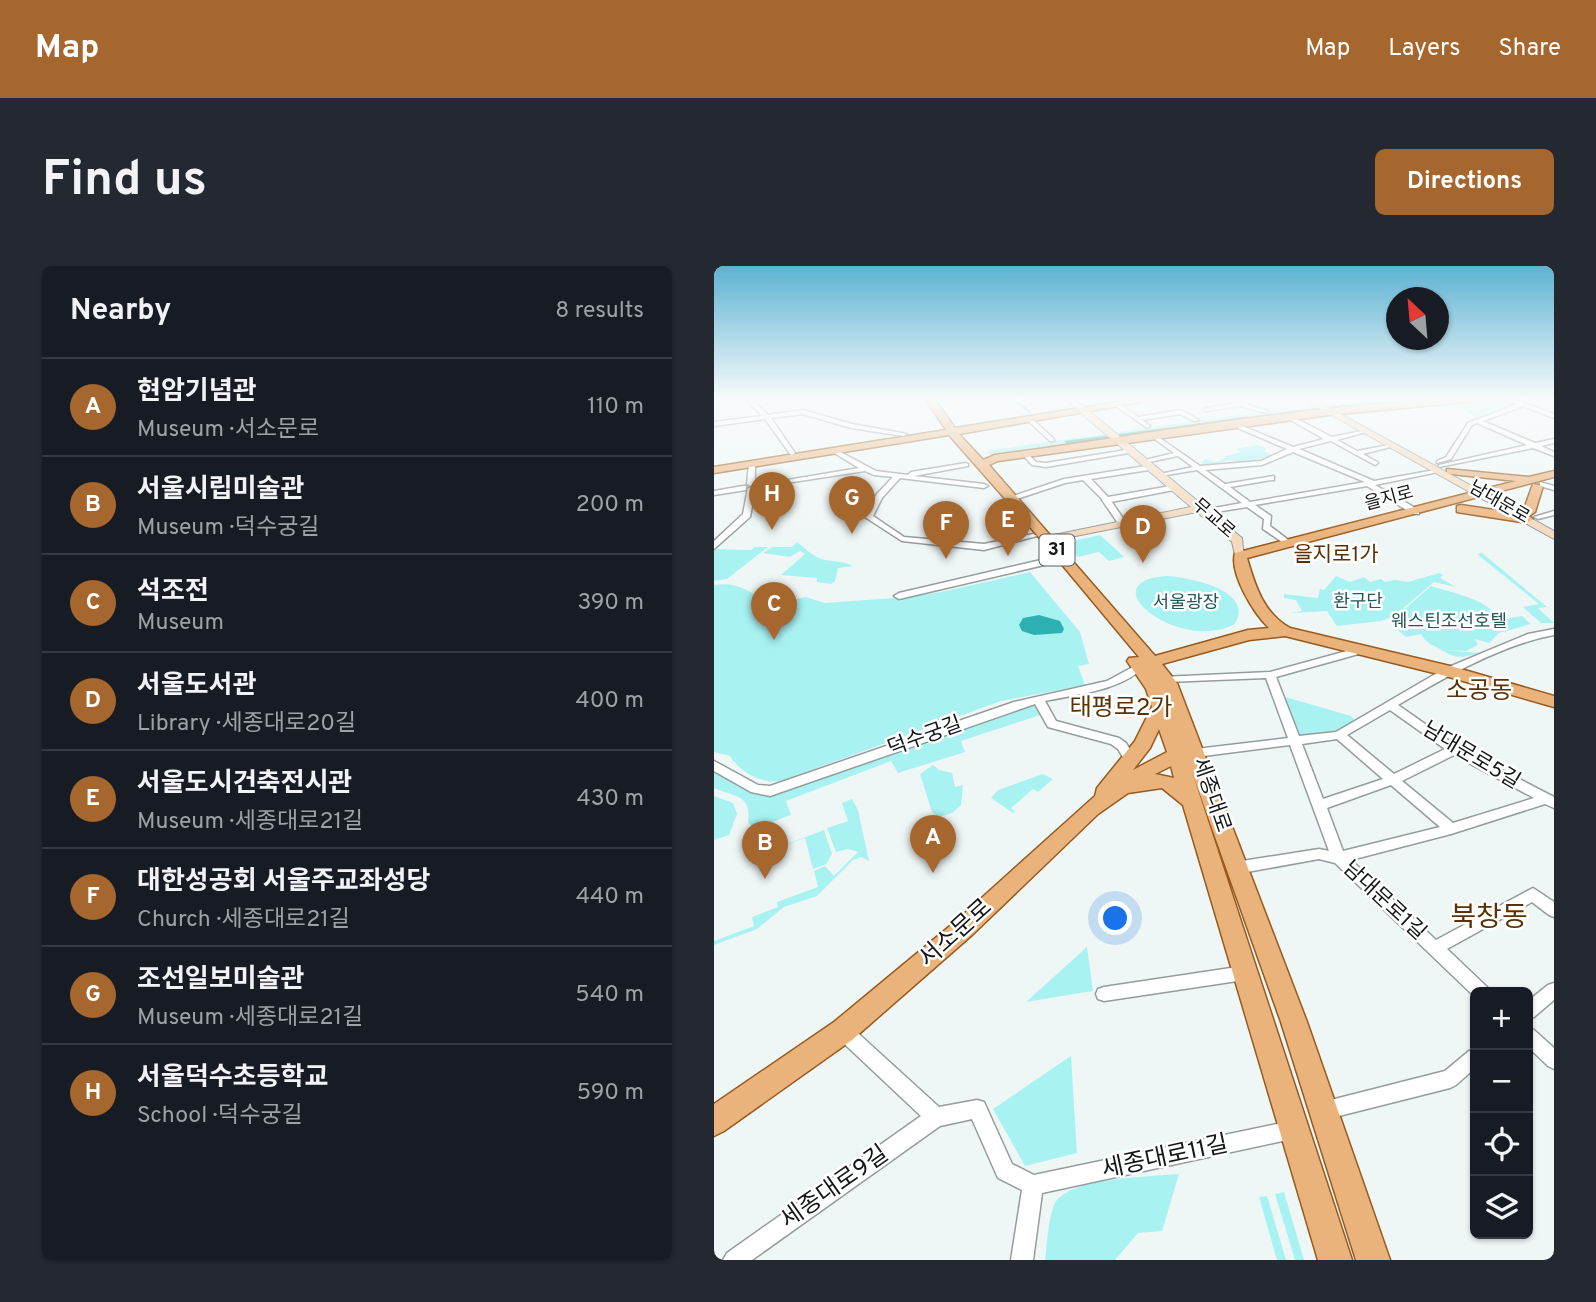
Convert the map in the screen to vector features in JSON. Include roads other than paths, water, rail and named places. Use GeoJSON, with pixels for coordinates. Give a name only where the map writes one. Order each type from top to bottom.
{"type":"FeatureCollection","features":[{"type":"Feature","properties":{"kind":"main road"},"geometry":{"type":"LineString","coordinates":[[714,468],[843,444]]}},
{"type":"Feature","properties":{"kind":"main road"},"geometry":{"type":"LineString","coordinates":[[714,468],[873,444]]}},
{"type":"Feature","properties":{"kind":"main road"},"geometry":{"type":"LineString","coordinates":[[832,450],[882,444]]}},
{"type":"Feature","properties":{"kind":"main road","name":"세종대로"},"geometry":{"type":"LineString","coordinates":[[955,444],[966,465],[984,486],[1033,536],[1146,664],[1166,679],[1187,754],[1195,810],[1335,1260]]}},
{"type":"Feature","properties":{"kind":"main road","name":"세종대로"},"geometry":{"type":"LineString","coordinates":[[960,444],[1049,540],[1146,664],[1160,707],[1187,754],[1236,868],[1294,1022],[1373,1260]]}},
{"type":"Feature","properties":{"kind":"main road"},"geometry":{"type":"LineString","coordinates":[[972,444],[988,452],[1025,454],[1073,444]]}},
{"type":"Feature","properties":{"kind":"main road"},"geometry":{"type":"LineString","coordinates":[[988,452],[1029,444]]}},
{"type":"Feature","properties":{"kind":"main road","name":"무교로"},"geometry":{"type":"LineString","coordinates":[[1124,444],[1238,541],[1241,559]]}},
{"type":"Feature","properties":{"kind":"main road","name":"남대문로"},"geometry":{"type":"LineString","coordinates":[[1395,444],[1554,528]]}},
{"type":"Feature","properties":{"kind":"main road","name":"남대문로"},"geometry":{"type":"LineString","coordinates":[[1392,445],[1444,469]]}},
{"type":"Feature","properties":{"kind":"main road"},"geometry":{"type":"LineString","coordinates":[[984,468],[988,452]]}},
{"type":"Feature","properties":{"kind":"main road"},"geometry":{"type":"LineString","coordinates":[[1444,469],[1545,484],[1531,516],[1458,505],[1444,469]]}},
{"type":"Feature","properties":{"kind":"main road","name":"을지로"},"geometry":{"type":"LineString","coordinates":[[1241,559],[1545,484],[1554,474]]}},
{"type":"Feature","properties":{"kind":"main road","name":"을지로"},"geometry":{"type":"LineString","coordinates":[[1241,559],[1288,544],[1416,512],[1458,505]]}},
{"type":"Feature","properties":{"kind":"main road"},"geometry":{"type":"LineString","coordinates":[[1049,540],[1203,510]]}},
{"type":"Feature","properties":{"kind":"main road","name":"남대문로"},"geometry":{"type":"LineString","coordinates":[[1531,516],[1554,536]]}},
{"type":"Feature","properties":{"kind":"main road"},"geometry":{"type":"LineString","coordinates":[[1241,559],[1262,614],[1272,625],[1285,631],[1448,671],[1554,702]]}},
{"type":"Feature","properties":{"kind":"main road"},"geometry":{"type":"LineString","coordinates":[[1248,635],[1261,626],[1262,614]]}},
{"type":"Feature","properties":{"kind":"main road"},"geometry":{"type":"LineString","coordinates":[[1146,664],[1248,635],[1285,631]]}},
{"type":"Feature","properties":{"kind":"main road"},"geometry":{"type":"LineString","coordinates":[[1091,809],[1143,744],[1160,707]]}},
{"type":"Feature","properties":{"kind":"main road","name":"서소문로"},"geometry":{"type":"LineString","coordinates":[[714,1121],[843,1031],[964,928],[1091,809],[1151,767],[1187,754]]}},
{"type":"Feature","properties":{"kind":"main road"},"geometry":{"type":"LineString","coordinates":[[1116,793],[1139,783],[1165,780],[1180,788],[1195,810]]}},
{"type":"Feature","properties":{"kind":"street"},"geometry":{"type":"LineString","coordinates":[[786,444],[792,453]]}},
{"type":"Feature","properties":{"kind":"street"},"geometry":{"type":"LineString","coordinates":[[1166,444],[1268,518],[1266,527],[1288,544]]}},
{"type":"Feature","properties":{"kind":"street"},"geometry":{"type":"LineString","coordinates":[[1282,444],[1372,484],[1416,512]]}},
{"type":"Feature","properties":{"kind":"street"},"geometry":{"type":"LineString","coordinates":[[1162,475],[1199,468],[1262,463],[1310,444]]}},
{"type":"Feature","properties":{"kind":"street"},"geometry":{"type":"LineString","coordinates":[[1339,444],[1375,463]]}},
{"type":"Feature","properties":{"kind":"street"},"geometry":{"type":"LineString","coordinates":[[1444,469],[1457,444]]}},
{"type":"Feature","properties":{"kind":"street"},"geometry":{"type":"LineString","coordinates":[[1203,510],[1372,484],[1444,469],[1536,444]]}},
{"type":"Feature","properties":{"kind":"street"},"geometry":{"type":"LineString","coordinates":[[1356,453],[1392,445]]}},
{"type":"Feature","properties":{"kind":"street"},"geometry":{"type":"LineString","coordinates":[[1533,445],[1554,454]]}},
{"type":"Feature","properties":{"kind":"street"},"geometry":{"type":"LineString","coordinates":[[832,450],[863,469],[984,486]]}},
{"type":"Feature","properties":{"kind":"street"},"geometry":{"type":"LineString","coordinates":[[1025,454],[1034,464],[1046,465],[1132,451]]}},
{"type":"Feature","properties":{"kind":"street"},"geometry":{"type":"LineString","coordinates":[[1011,498],[1064,481],[1148,464],[1180,454]]}},
{"type":"Feature","properties":{"kind":"street"},"geometry":{"type":"LineString","coordinates":[[1224,486],[1274,477],[1262,463]]}},
{"type":"Feature","properties":{"kind":"street"},"geometry":{"type":"LineString","coordinates":[[714,546],[747,515],[752,464]]}},
{"type":"Feature","properties":{"kind":"street"},"geometry":{"type":"LineString","coordinates":[[966,465],[898,476],[879,497],[869,517],[902,539],[984,547],[1033,536]]}},
{"type":"Feature","properties":{"kind":"street"},"geometry":{"type":"LineString","coordinates":[[714,493],[863,469]]}},
{"type":"Feature","properties":{"kind":"street"},"geometry":{"type":"LineString","coordinates":[[1085,478],[1106,500],[1123,524]]}},
{"type":"Feature","properties":{"kind":"street","name":"무교로"},"geometry":{"type":"LineString","coordinates":[[1106,500],[1176,487]]}},
{"type":"Feature","properties":{"kind":"street"},"geometry":{"type":"LineString","coordinates":[[1531,516],[1554,513]]}},
{"type":"Feature","properties":{"kind":"street"},"geometry":{"type":"LineString","coordinates":[[899,596],[1054,560]]}},
{"type":"Feature","properties":{"kind":"street"},"geometry":{"type":"LineString","coordinates":[[1187,754],[1339,735],[1448,671],[1532,636],[1554,632]]}},
{"type":"Feature","properties":{"kind":"street"},"geometry":{"type":"LineString","coordinates":[[1166,679],[1270,675],[1358,651]]}},
{"type":"Feature","properties":{"kind":"street","name":"덕수궁길"},"geometry":{"type":"LineString","coordinates":[[714,765],[755,789],[770,791],[1038,699],[1110,683],[1146,664]]}},
{"type":"Feature","properties":{"kind":"street","name":"남대문로1길"},"geometry":{"type":"LineString","coordinates":[[1270,675],[1293,742],[1339,858],[1476,987]]}},
{"type":"Feature","properties":{"kind":"street"},"geometry":{"type":"LineString","coordinates":[[1038,699],[1052,724],[1115,741],[1122,746],[1131,761]]}},
{"type":"Feature","properties":{"kind":"street","name":"남대문로5길"},"geometry":{"type":"LineString","coordinates":[[1391,705],[1454,750],[1549,801]]}},
{"type":"Feature","properties":{"kind":"street"},"geometry":{"type":"LineString","coordinates":[[1339,735],[1451,829]]}},
{"type":"Feature","properties":{"kind":"street"},"geometry":{"type":"LineString","coordinates":[[1318,806],[1393,780],[1454,750]]}},
{"type":"Feature","properties":{"kind":"street"},"geometry":{"type":"LineString","coordinates":[[1236,868],[1319,854],[1339,858],[1549,801]]}},
{"type":"Feature","properties":{"kind":"street"},"geometry":{"type":"LineString","coordinates":[[1435,948],[1533,894],[1554,911]]}},
{"type":"Feature","properties":{"kind":"street"},"geometry":{"type":"LineString","coordinates":[[1104,994],[1244,973]]}},
{"type":"Feature","properties":{"kind":"street"},"geometry":{"type":"LineString","coordinates":[[1533,1007],[1554,990]]}},
{"type":"Feature","properties":{"kind":"street"},"geometry":{"type":"LineString","coordinates":[[843,1031],[936,1117],[977,1109],[1005,1171],[1033,1185],[1022,1260]]}},
{"type":"Feature","properties":{"kind":"street"},"geometry":{"type":"LineString","coordinates":[[1533,1041],[1554,1060]]}},
{"type":"Feature","properties":{"kind":"street"},"geometry":{"type":"LineString","coordinates":[[1323,1111],[1450,1079],[1470,1061]]}},
{"type":"Feature","properties":{"kind":"street","name":"세종대로9길"},"geometry":{"type":"LineString","coordinates":[[734,1260],[936,1117]]}},
{"type":"Feature","properties":{"kind":"street","name":"세종대로11길"},"geometry":{"type":"LineString","coordinates":[[1033,1185],[1296,1129]]}},
{"type":"Feature","properties":{"kind":"place","name":"서울덕수초등학교"},"geometry":{"type":"Point","coordinates":[772,530]}},
{"type":"Feature","properties":{"kind":"place","name":"조선일보미술관"},"geometry":{"type":"Point","coordinates":[852,534]}},
{"type":"Feature","properties":{"kind":"place","name":"서울도시건축전시관"},"geometry":{"type":"Point","coordinates":[1008,556]}},
{"type":"Feature","properties":{"kind":"place","name":"대한성공회 서울주교좌성당"},"geometry":{"type":"Point","coordinates":[946,559]}},
{"type":"Feature","properties":{"kind":"place","name":"서울도서관"},"geometry":{"type":"Point","coordinates":[1143,563]}},
{"type":"Feature","properties":{"kind":"place","name":"석조전"},"geometry":{"type":"Point","coordinates":[774,640]}},
{"type":"Feature","properties":{"kind":"place","name":"현암기념관"},"geometry":{"type":"Point","coordinates":[933,873]}},
{"type":"Feature","properties":{"kind":"place","name":"서울시립미술관"},"geometry":{"type":"Point","coordinates":[765,879]}},
{"type":"Feature","properties":{"kind":"district","name":"을지로1가"},"geometry":{"type":"Point","coordinates":[1336,555]}},
{"type":"Feature","properties":{"kind":"district","name":"소공동"},"geometry":{"type":"Point","coordinates":[1479,692]}},
{"type":"Feature","properties":{"kind":"district","name":"태평로2가"},"geometry":{"type":"Point","coordinates":[1121,709]}},
{"type":"Feature","properties":{"kind":"district","name":"북창동"},"geometry":{"type":"Point","coordinates":[1489,919]}},
{"type":"Feature","properties":{"kind":"park label","name":"환구단"},"geometry":{"type":"Point","coordinates":[1358,602]}},
{"type":"Feature","properties":{"kind":"park label","name":"서울광장"},"geometry":{"type":"Point","coordinates":[1186,603]}},
{"type":"Feature","properties":{"kind":"park label","name":"웨스틴조선호텔"},"geometry":{"type":"Point","coordinates":[1449,622]}}]}
